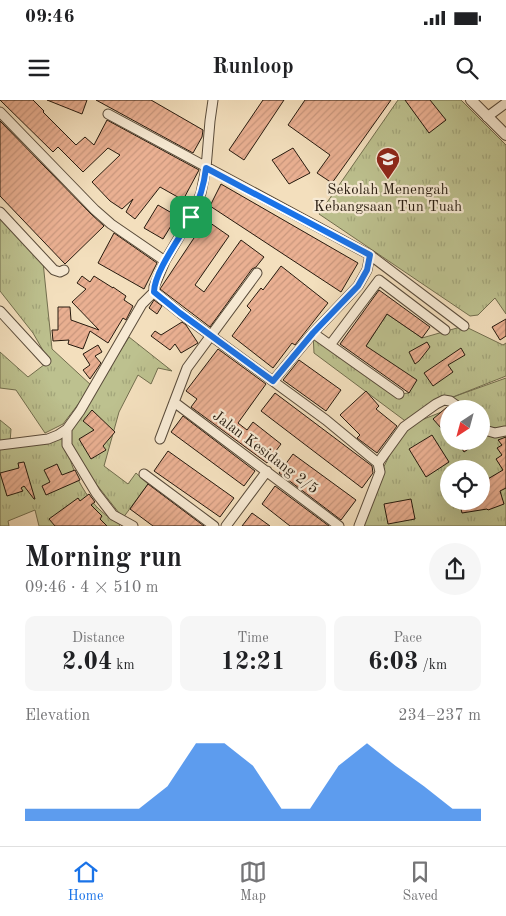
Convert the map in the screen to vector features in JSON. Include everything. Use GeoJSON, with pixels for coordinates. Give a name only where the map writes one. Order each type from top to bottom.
{"type":"FeatureCollection","features":[{"type":"Feature","properties":{"kind":"street"},"geometry":{"type":"LineString","coordinates":[[0,444],[48,439],[67,429],[80,411],[142,304],[154,292],[154,287],[165,261],[196,206],[204,182],[213,100]]}},
{"type":"Feature","properties":{"kind":"street"},"geometry":{"type":"LineString","coordinates":[[471,100],[506,135]]}},
{"type":"Feature","properties":{"kind":"street"},"geometry":{"type":"LineString","coordinates":[[487,117],[506,104]]}},
{"type":"Feature","properties":{"kind":"street"},"geometry":{"type":"LineString","coordinates":[[0,112],[95,210],[111,224],[165,261]]}},
{"type":"Feature","properties":{"kind":"street"},"geometry":{"type":"LineString","coordinates":[[108,114],[370,255],[464,326]]}},
{"type":"Feature","properties":{"kind":"street"},"geometry":{"type":"LineString","coordinates":[[0,212],[54,270],[60,272],[64,270]]}},
{"type":"Feature","properties":{"kind":"street"},"geometry":{"type":"LineString","coordinates":[[273,381],[313,333],[364,278],[370,262],[370,255]]}},
{"type":"Feature","properties":{"kind":"street"},"geometry":{"type":"LineString","coordinates":[[160,439],[188,368],[257,273]]}},
{"type":"Feature","properties":{"kind":"street"},"geometry":{"type":"LineString","coordinates":[[330,345],[379,280],[444,330]]}},
{"type":"Feature","properties":{"kind":"street"},"geometry":{"type":"LineString","coordinates":[[154,292],[210,336],[326,420],[378,463],[380,472],[359,526]]}},
{"type":"Feature","properties":{"kind":"street"},"geometry":{"type":"LineString","coordinates":[[0,311],[46,361]]}},
{"type":"Feature","properties":{"kind":"street"},"geometry":{"type":"LineString","coordinates":[[313,333],[399,394]]}},
{"type":"Feature","properties":{"kind":"street","name":"Jalan Kesidang 2/5"},"geometry":{"type":"LineString","coordinates":[[174,402],[339,526]]}},
{"type":"Feature","properties":{"kind":"street"},"geometry":{"type":"LineString","coordinates":[[378,463],[404,426],[440,402]]}},
{"type":"Feature","properties":{"kind":"street"},"geometry":{"type":"LineString","coordinates":[[67,429],[66,446],[96,493],[113,515],[133,526]]}},
{"type":"Feature","properties":{"kind":"street"},"geometry":{"type":"LineString","coordinates":[[490,432],[495,433],[505,431]]}},
{"type":"Feature","properties":{"kind":"street"},"geometry":{"type":"LineString","coordinates":[[226,526],[267,471]]}},
{"type":"Feature","properties":{"kind":"street"},"geometry":{"type":"LineString","coordinates":[[144,474],[214,526]]}},
{"type":"Feature","properties":{"kind":"green space","name":"Sekolah Menengah Kebangsaan Tun Tuah"},"geometry":{"type":"Polygon","coordinates":[[[398,100],[461,100],[506,145],[506,314],[495,298],[478,315],[470,316],[319,214],[398,100]]]}},
{"type":"Feature","properties":{"kind":"green space"},"geometry":{"type":"Polygon","coordinates":[[[0,214],[43,262],[52,349],[92,386],[63,424],[45,433],[16,390],[0,388],[0,352],[28,377],[49,361],[33,333],[0,291],[0,214]]]}},
{"type":"Feature","properties":{"kind":"green space"},"geometry":{"type":"Polygon","coordinates":[[[387,314],[422,338],[464,326],[503,345],[506,343],[506,376],[453,397],[506,378],[506,526],[359,526],[374,486],[404,427],[440,413],[440,450],[490,450],[490,400],[440,400],[440,405],[408,423],[314,353],[313,333],[399,394],[409,393],[366,346],[387,314]]]}},
{"type":"Feature","properties":{"kind":"green space"},"geometry":{"type":"Polygon","coordinates":[[[129,337],[172,371],[158,368],[151,384],[138,375],[119,412],[104,466],[128,484],[136,473],[148,484],[123,518],[67,447],[74,470],[85,492],[101,511],[121,524],[119,526],[39,526],[35,510],[8,521],[9,526],[0,526],[0,420],[11,429],[10,443],[68,435],[129,337]]]}},
{"type":"Feature","properties":{"kind":"building"},"geometry":{"type":"Polygon","coordinates":[[[0,100],[33,100],[76,145],[85,137],[94,145],[107,120],[199,170],[183,200],[160,187],[135,219],[126,212],[133,199],[122,209],[110,201],[92,182],[120,155],[108,148],[83,172],[58,147],[53,152],[0,100]]]}},
{"type":"Feature","properties":{"kind":"building"},"geometry":{"type":"Polygon","coordinates":[[[47,100],[87,100],[82,114],[47,100]]]}},
{"type":"Feature","properties":{"kind":"building"},"geometry":{"type":"Polygon","coordinates":[[[96,100],[151,100],[203,130],[202,137],[193,153],[96,100]]]}},
{"type":"Feature","properties":{"kind":"building"},"geometry":{"type":"Polygon","coordinates":[[[263,100],[284,100],[244,160],[229,150],[263,100]]]}},
{"type":"Feature","properties":{"kind":"building"},"geometry":{"type":"Polygon","coordinates":[[[305,100],[391,100],[332,183],[317,173],[330,155],[288,125],[305,100]]]}},
{"type":"Feature","properties":{"kind":"building"},"geometry":{"type":"Polygon","coordinates":[[[405,100],[430,100],[446,120],[429,133],[405,100]]]}},
{"type":"Feature","properties":{"kind":"building"},"geometry":{"type":"Polygon","coordinates":[[[0,121],[104,226],[65,264],[0,196],[0,121]]]}},
{"type":"Feature","properties":{"kind":"building"},"geometry":{"type":"Polygon","coordinates":[[[293,148],[310,173],[289,184],[272,160],[293,148]]]}},
{"type":"Feature","properties":{"kind":"building"},"geometry":{"type":"Polygon","coordinates":[[[221,184],[358,263],[341,292],[210,206],[221,184]]]}},
{"type":"Feature","properties":{"kind":"building"},"geometry":{"type":"Polygon","coordinates":[[[158,205],[177,216],[163,239],[144,228],[158,205]]]}},
{"type":"Feature","properties":{"kind":"building"},"geometry":{"type":"Polygon","coordinates":[[[206,220],[229,236],[195,285],[204,292],[241,240],[264,257],[252,269],[210,327],[160,289],[206,220]]]}},
{"type":"Feature","properties":{"kind":"building"},"geometry":{"type":"Polygon","coordinates":[[[114,233],[157,263],[144,289],[98,263],[114,233]]]}},
{"type":"Feature","properties":{"kind":"building"},"geometry":{"type":"Polygon","coordinates":[[[281,266],[328,303],[295,345],[292,343],[273,368],[232,336],[251,310],[247,306],[261,288],[263,290],[281,266]]]}},
{"type":"Feature","properties":{"kind":"building"},"geometry":{"type":"Polygon","coordinates":[[[82,276],[90,282],[94,276],[113,287],[126,296],[124,300],[133,306],[126,320],[123,318],[108,343],[90,331],[83,349],[68,344],[69,340],[53,341],[52,330],[58,330],[58,307],[70,307],[71,320],[99,330],[72,302],[86,289],[77,283],[82,276]]]}},
{"type":"Feature","properties":{"kind":"building"},"geometry":{"type":"Polygon","coordinates":[[[379,290],[430,327],[422,338],[387,314],[366,346],[417,380],[409,393],[340,344],[379,290]]]}},
{"type":"Feature","properties":{"kind":"building"},"geometry":{"type":"Polygon","coordinates":[[[154,300],[162,306],[157,314],[149,308],[154,300]]]}},
{"type":"Feature","properties":{"kind":"building"},"geometry":{"type":"Polygon","coordinates":[[[506,319],[506,336],[500,340],[492,327],[506,319]]]}},
{"type":"Feature","properties":{"kind":"building"},"geometry":{"type":"Polygon","coordinates":[[[182,322],[198,343],[181,353],[175,344],[170,350],[151,336],[155,331],[161,335],[182,322]]]}},
{"type":"Feature","properties":{"kind":"building"},"geometry":{"type":"Polygon","coordinates":[[[427,342],[430,347],[415,364],[409,352],[427,342]]]}},
{"type":"Feature","properties":{"kind":"building"},"geometry":{"type":"Polygon","coordinates":[[[98,345],[102,352],[95,356],[101,363],[90,379],[83,370],[90,365],[83,354],[98,345]]]}},
{"type":"Feature","properties":{"kind":"building"},"geometry":{"type":"Polygon","coordinates":[[[461,348],[465,355],[448,365],[453,372],[433,386],[424,373],[461,348]]]}},
{"type":"Feature","properties":{"kind":"building"},"geometry":{"type":"Polygon","coordinates":[[[218,349],[266,384],[238,423],[247,430],[253,422],[281,444],[267,463],[191,407],[197,399],[186,391],[218,349]]]}},
{"type":"Feature","properties":{"kind":"building"},"geometry":{"type":"Polygon","coordinates":[[[299,360],[341,390],[326,411],[283,380],[299,360]]]}},
{"type":"Feature","properties":{"kind":"building"},"geometry":{"type":"Polygon","coordinates":[[[366,391],[379,406],[376,409],[397,426],[377,453],[357,438],[360,435],[340,415],[366,391]]]}},
{"type":"Feature","properties":{"kind":"building"},"geometry":{"type":"Polygon","coordinates":[[[275,393],[372,466],[373,473],[362,488],[261,411],[275,393]]]}},
{"type":"Feature","properties":{"kind":"building"},"geometry":{"type":"Polygon","coordinates":[[[92,410],[115,432],[103,446],[106,450],[91,459],[79,439],[94,430],[83,421],[92,410]]]}},
{"type":"Feature","properties":{"kind":"building"},"geometry":{"type":"Polygon","coordinates":[[[440,413],[440,427],[433,419],[440,413]]]}},
{"type":"Feature","properties":{"kind":"building"},"geometry":{"type":"Polygon","coordinates":[[[183,416],[255,471],[244,486],[171,432],[183,416]]]}},
{"type":"Feature","properties":{"kind":"building"},"geometry":{"type":"Polygon","coordinates":[[[432,435],[448,460],[440,460],[440,468],[426,477],[409,449],[432,435]]]}},
{"type":"Feature","properties":{"kind":"building"},"geometry":{"type":"Polygon","coordinates":[[[506,437],[506,488],[500,491],[504,504],[490,509],[490,478],[503,470],[496,459],[502,455],[497,448],[502,445],[498,440],[506,437]]]}},
{"type":"Feature","properties":{"kind":"building"},"geometry":{"type":"Polygon","coordinates":[[[168,451],[234,498],[220,517],[154,471],[168,451]]]}},
{"type":"Feature","properties":{"kind":"building"},"geometry":{"type":"Polygon","coordinates":[[[293,454],[356,500],[341,520],[279,473],[293,454]]]}},
{"type":"Feature","properties":{"kind":"building"},"geometry":{"type":"Polygon","coordinates":[[[24,462],[35,499],[24,486],[21,488],[23,491],[7,496],[0,473],[19,468],[18,463],[24,462]]]}},
{"type":"Feature","properties":{"kind":"building"},"geometry":{"type":"Polygon","coordinates":[[[57,464],[62,475],[75,470],[80,480],[46,495],[42,486],[50,482],[44,470],[57,464]]]}},
{"type":"Feature","properties":{"kind":"building"},"geometry":{"type":"Polygon","coordinates":[[[148,484],[204,526],[153,526],[130,509],[148,484]]]}},
{"type":"Feature","properties":{"kind":"building"},"geometry":{"type":"Polygon","coordinates":[[[275,486],[329,526],[290,526],[262,504],[275,486]]]}},
{"type":"Feature","properties":{"kind":"building"},"geometry":{"type":"Polygon","coordinates":[[[89,494],[95,502],[91,505],[102,516],[100,519],[107,526],[55,526],[49,519],[78,498],[80,501],[89,494]]]}},
{"type":"Feature","properties":{"kind":"building"},"geometry":{"type":"Polygon","coordinates":[[[411,499],[415,519],[388,524],[384,504],[411,499]]]}},
{"type":"Feature","properties":{"kind":"building"},"geometry":{"type":"Polygon","coordinates":[[[461,510],[481,510],[462,513],[461,510]]]}},
{"type":"Feature","properties":{"kind":"building"},"geometry":{"type":"Polygon","coordinates":[[[252,513],[270,526],[242,526],[252,513]]]}},
{"type":"Feature","properties":{"kind":"place","name":"Sekolah Menengah Kebangsaan Tun Tuah"},"geometry":{"type":"Point","coordinates":[388,180]}},
{"type":"Feature","properties":{"kind":"route"},"geometry":{"type":"LineString","coordinates":[[206,168],[370,255],[370,262],[364,278],[358,286],[313,333],[273,381],[154,292],[154,287],[165,261],[191,217],[201,194],[206,168]]}}]}
